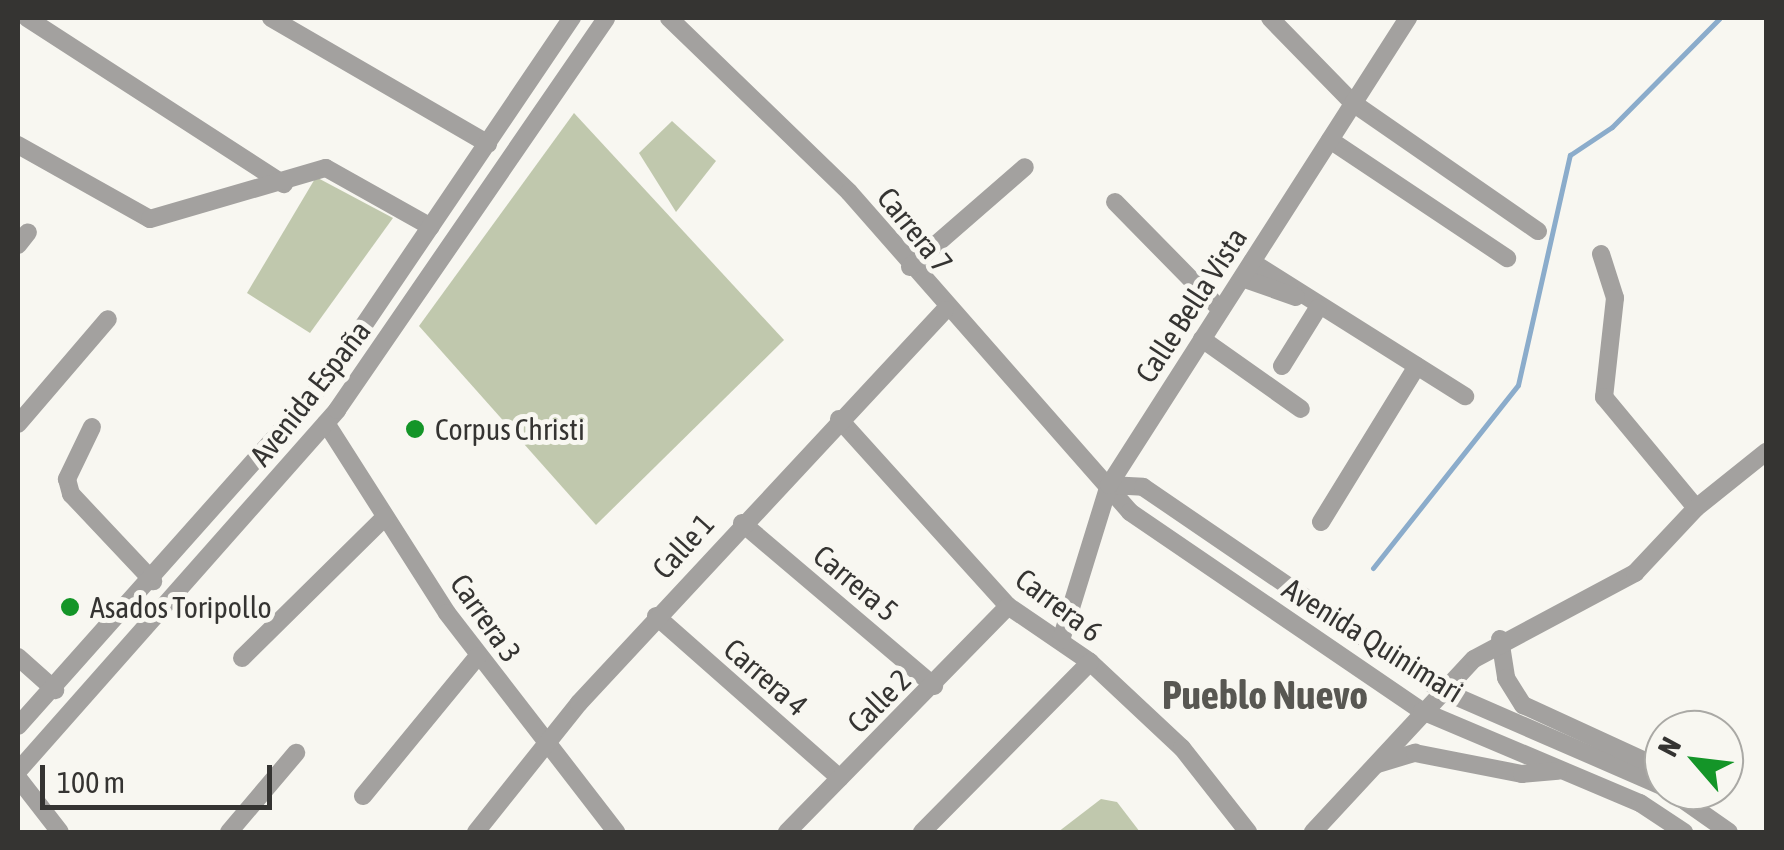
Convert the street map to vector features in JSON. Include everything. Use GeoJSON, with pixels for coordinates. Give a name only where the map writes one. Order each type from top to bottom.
{"type":"FeatureCollection","features":[{"type":"Feature","properties":{"kind":"street"},"geometry":{"type":"LineString","coordinates":[[27,18],[284,184]]}},
{"type":"Feature","properties":{"kind":"street"},"geometry":{"type":"LineString","coordinates":[[271,18],[488,144]]}},
{"type":"Feature","properties":{"kind":"street","name":"Avenida España"},"geometry":{"type":"LineString","coordinates":[[18,726],[154,581],[328,378],[572,18]]}},
{"type":"Feature","properties":{"kind":"street","name":"Avenida España"},"geometry":{"type":"LineString","coordinates":[[18,775],[326,423],[606,18]]}},
{"type":"Feature","properties":{"kind":"street","name":"Carrera 7"},"geometry":{"type":"LineString","coordinates":[[669,18],[848,192],[945,310],[1109,485]]}},
{"type":"Feature","properties":{"kind":"street","name":"Calle Bella Vista"},"geometry":{"type":"LineString","coordinates":[[1060,640],[1109,485],[1408,18]]}},
{"type":"Feature","properties":{"kind":"street"},"geometry":{"type":"LineString","coordinates":[[1276,20],[1353,103],[1538,230]]}},
{"type":"Feature","properties":{"kind":"street"},"geometry":{"type":"LineString","coordinates":[[1330,140],[1507,258]]}},
{"type":"Feature","properties":{"kind":"street"},"geometry":{"type":"LineString","coordinates":[[18,145],[150,219],[284,184],[326,168],[431,227]]}},
{"type":"Feature","properties":{"kind":"street"},"geometry":{"type":"LineString","coordinates":[[910,267],[1025,167]]}},
{"type":"Feature","properties":{"kind":"street"},"geometry":{"type":"LineString","coordinates":[[1116,202],[1221,310]]}},
{"type":"Feature","properties":{"kind":"street"},"geometry":{"type":"LineString","coordinates":[[1601,254],[1615,298],[1604,396],[1696,508]]}},
{"type":"Feature","properties":{"kind":"street"},"geometry":{"type":"LineString","coordinates":[[1246,270],[1310,303],[1464,396]]}},
{"type":"Feature","properties":{"kind":"street"},"geometry":{"type":"LineString","coordinates":[[1282,366],[1310,303]]}},
{"type":"Feature","properties":{"kind":"street","name":"Calle 1"},"geometry":{"type":"LineString","coordinates":[[476,832],[542,745],[656,616],[945,310]]}},
{"type":"Feature","properties":{"kind":"street"},"geometry":{"type":"LineString","coordinates":[[18,424],[108,319]]}},
{"type":"Feature","properties":{"kind":"street"},"geometry":{"type":"LineString","coordinates":[[1202,338],[1301,408]]}},
{"type":"Feature","properties":{"kind":"street"},"geometry":{"type":"LineString","coordinates":[[1321,522],[1418,366]]}},
{"type":"Feature","properties":{"kind":"street","name":"Carrera 6"},"geometry":{"type":"LineString","coordinates":[[840,418],[1008,606],[1090,662],[1182,748],[1248,832]]}},
{"type":"Feature","properties":{"kind":"street","name":"Carrera 3"},"geometry":{"type":"LineString","coordinates":[[326,423],[478,656],[542,745],[616,832]]}},
{"type":"Feature","properties":{"kind":"street"},"geometry":{"type":"LineString","coordinates":[[92,426],[67,479],[71,494],[154,581]]}},
{"type":"Feature","properties":{"kind":"street"},"geometry":{"type":"LineString","coordinates":[[1313,832],[1441,690],[1500,639],[1610,590],[1696,508],[1766,452]]}},
{"type":"Feature","properties":{"kind":"street"},"geometry":{"type":"LineString","coordinates":[[1109,485],[1143,486],[1441,690],[1644,778]]}},
{"type":"Feature","properties":{"kind":"street","name":"Avenida Quinimari"},"geometry":{"type":"LineString","coordinates":[[1109,485],[1130,512],[1422,711],[1566,771],[1684,832]]}},
{"type":"Feature","properties":{"kind":"street"},"geometry":{"type":"LineString","coordinates":[[242,658],[385,517]]}},
{"type":"Feature","properties":{"kind":"street","name":"Carrera 5"},"geometry":{"type":"LineString","coordinates":[[742,523],[934,686]]}},
{"type":"Feature","properties":{"kind":"street","name":"Calle 2"},"geometry":{"type":"LineString","coordinates":[[787,832],[934,686],[1008,606]]}},
{"type":"Feature","properties":{"kind":"street","name":"Carrera 4"},"geometry":{"type":"LineString","coordinates":[[656,616],[840,778]]}},
{"type":"Feature","properties":{"kind":"street"},"geometry":{"type":"LineString","coordinates":[[1500,639],[1506,678],[1523,706],[1644,761]]}},
{"type":"Feature","properties":{"kind":"street"},"geometry":{"type":"LineString","coordinates":[[364,796],[478,656]]}},
{"type":"Feature","properties":{"kind":"street"},"geometry":{"type":"LineString","coordinates":[[18,658],[55,690]]}},
{"type":"Feature","properties":{"kind":"street"},"geometry":{"type":"LineString","coordinates":[[922,832],[1090,662]]}},
{"type":"Feature","properties":{"kind":"street"},"geometry":{"type":"LineString","coordinates":[[229,832],[296,753]]}},
{"type":"Feature","properties":{"kind":"street"},"geometry":{"type":"LineString","coordinates":[[1373,766],[1415,753],[1522,774],[1566,771]]}},
{"type":"Feature","properties":{"kind":"street"},"geometry":{"type":"LineString","coordinates":[[18,775],[60,832]]}},
{"type":"Feature","properties":{"kind":"street"},"geometry":{"type":"LineString","coordinates":[[1704,810],[1729,832]]}},
{"type":"Feature","properties":{"kind":"green space"},"geometry":{"type":"Polygon","coordinates":[[[574,113],[784,340],[596,525],[419,326],[574,113]]]}},
{"type":"Feature","properties":{"kind":"green space"},"geometry":{"type":"Polygon","coordinates":[[[672,121],[716,161],[676,212],[639,153],[672,121]]]}},
{"type":"Feature","properties":{"kind":"green space"},"geometry":{"type":"Polygon","coordinates":[[[316,177],[393,218],[310,333],[247,293],[316,177]]]}},
{"type":"Feature","properties":{"kind":"green space"},"geometry":{"type":"Polygon","coordinates":[[[1101,799],[1117,802],[1140,832],[1058,832],[1101,799]]]}},
{"type":"Feature","properties":{"kind":"waterway"},"geometry":{"type":"LineString","coordinates":[[1373,568],[1518,385],[1570,155],[1612,127],[1720,18]]}},
{"type":"Feature","properties":{"kind":"place","name":"Corpus Christi"},"geometry":{"type":"Point","coordinates":[415,429]}},
{"type":"Feature","properties":{"kind":"place","name":"Asados Toripollo"},"geometry":{"type":"Point","coordinates":[70,607]}},
{"type":"Feature","properties":{"kind":"district","name":"Pueblo Nuevo"},"geometry":{"type":"Point","coordinates":[1265,695]}}]}
